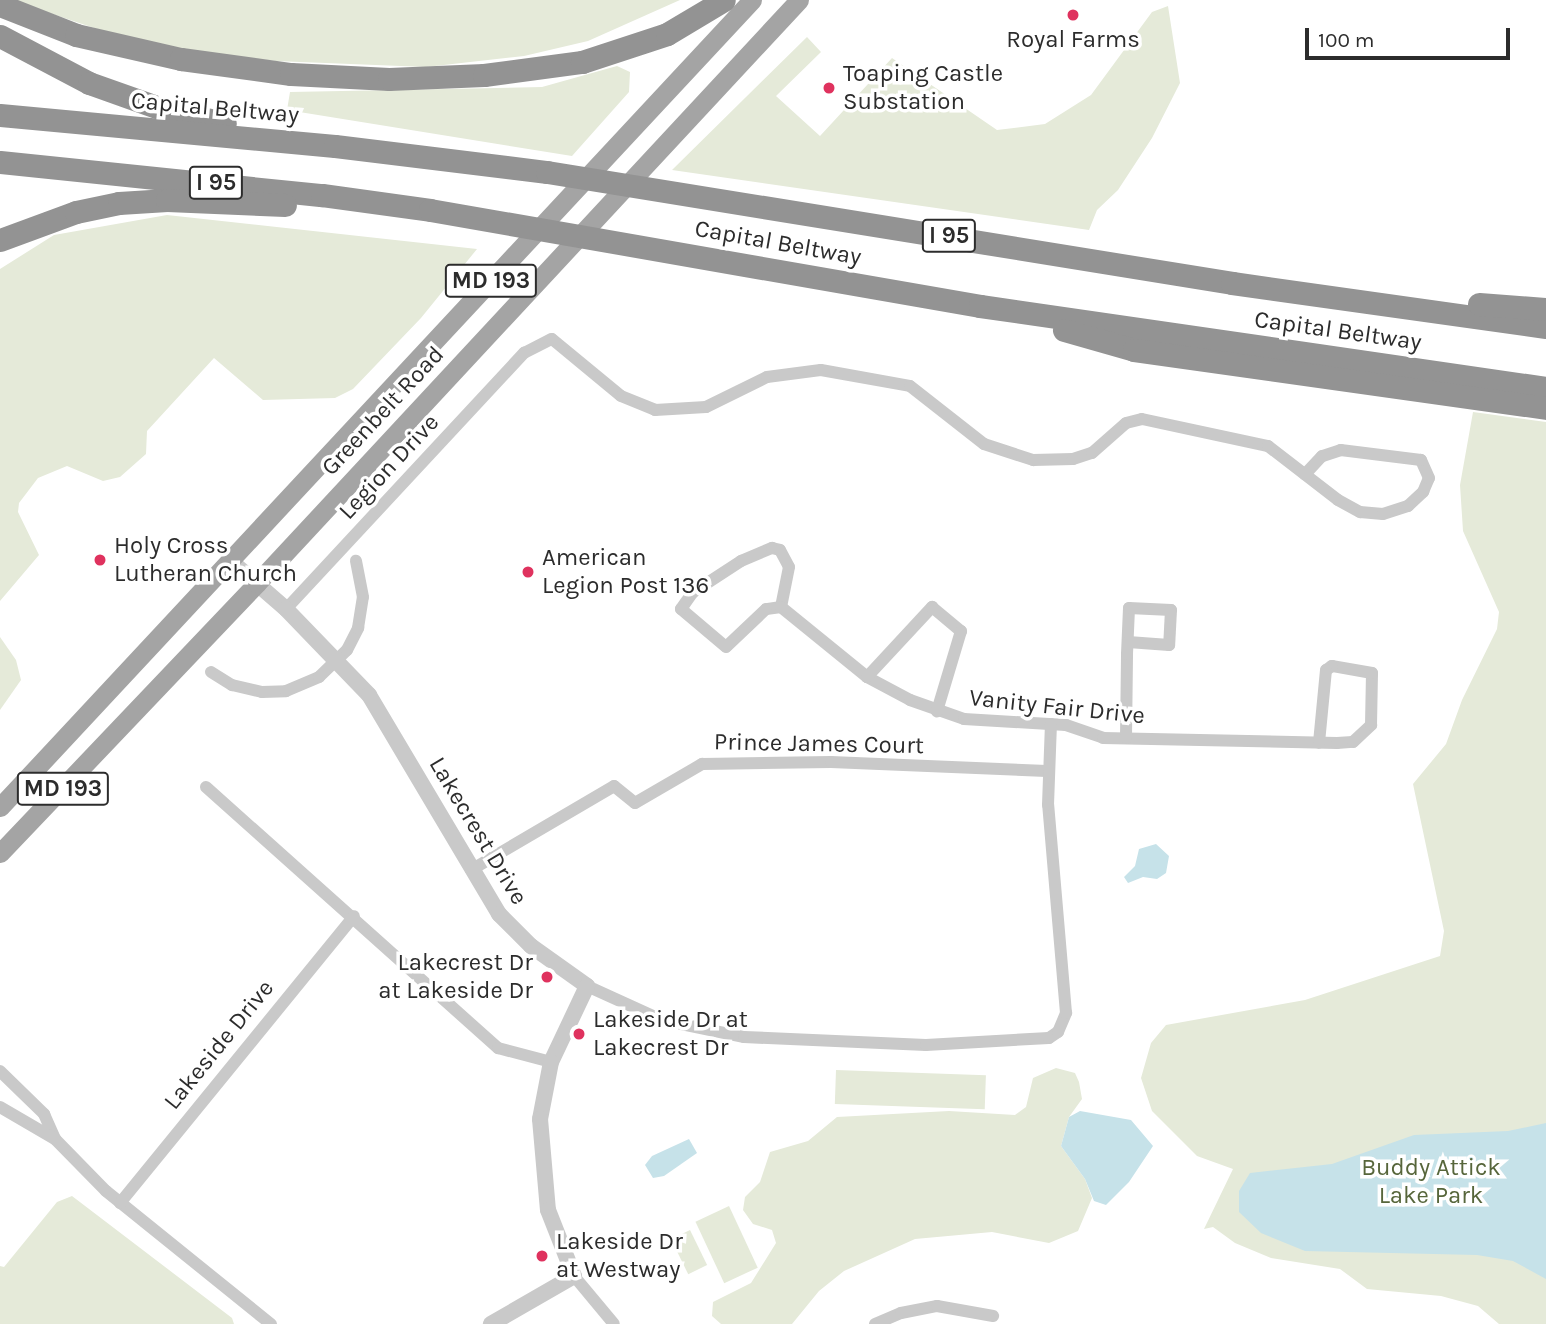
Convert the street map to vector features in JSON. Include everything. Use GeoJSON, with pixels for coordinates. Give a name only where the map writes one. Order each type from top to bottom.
{"type":"FeatureCollection","features":[{"type":"Feature","properties":{"kind":"highway"},"geometry":{"type":"LineString","coordinates":[[0,5],[76,36],[181,60],[291,74],[389,79],[484,75],[582,62],[667,34],[724,0]]}},
{"type":"Feature","properties":{"kind":"highway"},"geometry":{"type":"LineString","coordinates":[[0,36],[59,71],[141,102],[335,146]]}},
{"type":"Feature","properties":{"kind":"highway","name":"Capital Beltway"},"geometry":{"type":"LineString","coordinates":[[0,115],[335,146],[547,172],[1232,283],[1546,327]]}},
{"type":"Feature","properties":{"kind":"highway","name":"Capital Beltway"},"geometry":{"type":"LineString","coordinates":[[0,163],[322,195],[430,210],[980,306],[1546,388]]}},
{"type":"Feature","properties":{"kind":"highway"},"geometry":{"type":"LineString","coordinates":[[0,240],[76,212],[119,203],[167,200],[430,210]]}},
{"type":"Feature","properties":{"kind":"highway"},"geometry":{"type":"LineString","coordinates":[[1232,283],[1546,309]]}},
{"type":"Feature","properties":{"kind":"highway"},"geometry":{"type":"LineString","coordinates":[[980,306],[1134,350],[1546,408]]}},
{"type":"Feature","properties":{"kind":"main road","name":"Greenbelt Road"},"geometry":{"type":"LineString","coordinates":[[0,807],[232,562],[752,0]]}},
{"type":"Feature","properties":{"kind":"main road","name":"Greenbelt Road"},"geometry":{"type":"LineString","coordinates":[[0,853],[257,583],[799,0]]}},
{"type":"Feature","properties":{"kind":"street","name":"Legion Drive"},"geometry":{"type":"LineString","coordinates":[[286,609],[524,353],[544,340],[560,341],[621,396],[655,410],[706,407],[767,377],[821,370],[910,386],[984,444],[1033,460],[1063,460],[1092,453],[1126,423],[1142,419],[1253,439],[1283,454],[1305,474]]}},
{"type":"Feature","properties":{"kind":"street"},"geometry":{"type":"LineString","coordinates":[[1341,450],[1421,460],[1429,478],[1423,492],[1408,506],[1371,514],[1348,507],[1305,474],[1321,456],[1341,450]]}},
{"type":"Feature","properties":{"kind":"street"},"geometry":{"type":"LineString","coordinates":[[772,548],[783,553],[789,567],[782,607],[766,609],[726,647],[681,609],[692,593],[741,561],[772,548]]}},
{"type":"Feature","properties":{"kind":"street"},"geometry":{"type":"LineString","coordinates":[[211,672],[246,690],[286,691],[312,681],[337,660],[354,640],[362,613],[356,561]]}},
{"type":"Feature","properties":{"kind":"street","name":"Lakecrest Drive"},"geometry":{"type":"LineString","coordinates":[[232,562],[286,609],[337,660],[389,724],[471,870],[508,924],[587,986],[662,1020],[744,1037],[865,1044],[1040,1040],[1058,1032],[1066,1013],[1047,771]]}},
{"type":"Feature","properties":{"kind":"street","name":"Vanity Fair Drive"},"geometry":{"type":"LineString","coordinates":[[782,607],[867,677],[937,711],[979,722],[1051,724],[1103,738],[1319,743],[1353,742],[1368,731],[1372,673],[1332,666],[1326,670],[1319,743]]}},
{"type":"Feature","properties":{"kind":"street"},"geometry":{"type":"LineString","coordinates":[[867,677],[933,607],[961,631],[937,711]]}},
{"type":"Feature","properties":{"kind":"street"},"geometry":{"type":"LineString","coordinates":[[1126,738],[1128,642],[1129,608],[1171,610],[1169,645],[1128,642]]}},
{"type":"Feature","properties":{"kind":"street"},"geometry":{"type":"LineString","coordinates":[[1047,771],[1051,724]]}},
{"type":"Feature","properties":{"kind":"street","name":"Prince James Court"},"geometry":{"type":"LineString","coordinates":[[471,870],[614,786],[635,803],[702,764],[831,762],[1047,771]]}},
{"type":"Feature","properties":{"kind":"street"},"geometry":{"type":"LineString","coordinates":[[206,787],[354,916],[498,1048],[551,1062]]}},
{"type":"Feature","properties":{"kind":"street","name":"Lakeside Drive"},"geometry":{"type":"LineString","coordinates":[[120,1203],[354,916]]}},
{"type":"Feature","properties":{"kind":"street"},"geometry":{"type":"LineString","coordinates":[[587,986],[551,1062],[540,1119],[541,1164],[548,1210],[574,1276],[614,1324]]}},
{"type":"Feature","properties":{"kind":"street"},"geometry":{"type":"LineString","coordinates":[[0,1071],[44,1114],[55,1139]]}},
{"type":"Feature","properties":{"kind":"street"},"geometry":{"type":"LineString","coordinates":[[0,1107],[55,1139],[120,1203],[271,1324]]}},
{"type":"Feature","properties":{"kind":"street"},"geometry":{"type":"LineString","coordinates":[[491,1324],[574,1276]]}},
{"type":"Feature","properties":{"kind":"street"},"geometry":{"type":"LineString","coordinates":[[875,1324],[901,1313],[937,1306],[993,1316]]}},
{"type":"Feature","properties":{"kind":"green space"},"geometry":{"type":"Polygon","coordinates":[[[11,0],[680,0],[588,41],[524,56],[426,67],[275,61],[188,51],[97,29],[11,0]]]}},
{"type":"Feature","properties":{"kind":"green space"},"geometry":{"type":"Polygon","coordinates":[[[1168,6],[1180,83],[1152,138],[1118,190],[1097,210],[1089,230],[672,170],[807,37],[821,52],[776,96],[820,136],[892,58],[997,130],[1045,124],[1091,95],[1152,12],[1168,6]]]}},
{"type":"Feature","properties":{"kind":"green space"},"geometry":{"type":"Polygon","coordinates":[[[617,66],[630,72],[629,92],[572,156],[287,110],[290,92],[542,87],[617,66]]]}},
{"type":"Feature","properties":{"kind":"green space"},"geometry":{"type":"Polygon","coordinates":[[[167,215],[477,249],[421,318],[353,389],[335,398],[263,400],[214,358],[147,431],[146,454],[120,477],[103,481],[67,466],[38,478],[19,503],[18,512],[39,555],[0,601],[0,269],[54,235],[167,215]]]}},
{"type":"Feature","properties":{"kind":"green space","name":"Buddy Attick Lake Park"},"geometry":{"type":"Polygon","coordinates":[[[1473,412],[1546,422],[1546,1324],[1499,1324],[1478,1306],[1441,1296],[1367,1289],[1340,1269],[1271,1258],[1235,1243],[1213,1227],[1204,1229],[1233,1169],[1197,1156],[1152,1111],[1141,1078],[1151,1043],[1166,1025],[1305,1000],[1440,956],[1444,931],[1413,784],[1446,744],[1462,700],[1497,629],[1499,612],[1463,531],[1460,485],[1473,412]]]}},
{"type":"Feature","properties":{"kind":"green space"},"geometry":{"type":"Polygon","coordinates":[[[0,637],[16,660],[21,680],[0,710],[0,637]]]}},
{"type":"Feature","properties":{"kind":"green space"},"geometry":{"type":"Polygon","coordinates":[[[1056,1068],[1075,1073],[1082,1099],[1069,1117],[1061,1146],[1085,1179],[1092,1198],[1078,1231],[1049,1243],[992,1232],[915,1239],[844,1271],[819,1291],[792,1324],[721,1324],[712,1316],[713,1302],[751,1283],[776,1243],[772,1230],[753,1224],[743,1210],[745,1197],[760,1182],[770,1152],[808,1141],[837,1117],[949,1111],[1015,1115],[1026,1107],[1033,1078],[1056,1068]]]}},
{"type":"Feature","properties":{"kind":"green space"},"geometry":{"type":"Polygon","coordinates":[[[836,1070],[986,1075],[985,1109],[835,1104],[836,1070]]]}},
{"type":"Feature","properties":{"kind":"green space"},"geometry":{"type":"Polygon","coordinates":[[[72,1196],[232,1318],[234,1324],[0,1324],[0,1266],[4,1267],[57,1202],[72,1196]]]}},
{"type":"Feature","properties":{"kind":"green space"},"geometry":{"type":"Polygon","coordinates":[[[729,1206],[758,1268],[724,1283],[695,1222],[729,1206]]]}},
{"type":"Feature","properties":{"kind":"green space"},"geometry":{"type":"Polygon","coordinates":[[[690,1230],[707,1265],[688,1274],[671,1239],[690,1230]]]}},
{"type":"Feature","properties":{"kind":"water"},"geometry":{"type":"Polygon","coordinates":[[[1156,844],[1169,856],[1166,873],[1157,879],[1143,877],[1128,883],[1124,877],[1135,866],[1139,849],[1156,844]]]}},
{"type":"Feature","properties":{"kind":"water"},"geometry":{"type":"Polygon","coordinates":[[[1080,1111],[1131,1120],[1153,1146],[1129,1182],[1106,1205],[1094,1201],[1085,1179],[1061,1146],[1069,1117],[1080,1111]]]}},
{"type":"Feature","properties":{"kind":"water"},"geometry":{"type":"Polygon","coordinates":[[[1546,1123],[1546,1279],[1513,1261],[1477,1255],[1305,1251],[1261,1233],[1239,1212],[1239,1191],[1250,1173],[1332,1164],[1414,1135],[1508,1131],[1546,1123]]]}},
{"type":"Feature","properties":{"kind":"water"},"geometry":{"type":"Polygon","coordinates":[[[689,1139],[697,1153],[664,1176],[653,1178],[645,1165],[652,1156],[689,1139]]]}},
{"type":"Feature","properties":{"kind":"place","name":"Royal Farms"},"geometry":{"type":"Point","coordinates":[1073,15]}},
{"type":"Feature","properties":{"kind":"place","name":"Toaping Castle Substation"},"geometry":{"type":"Point","coordinates":[829,88]}},
{"type":"Feature","properties":{"kind":"place","name":"Holy Cross Lutheran Church"},"geometry":{"type":"Point","coordinates":[100,560]}},
{"type":"Feature","properties":{"kind":"place","name":"American Legion Post 136"},"geometry":{"type":"Point","coordinates":[528,572]}},
{"type":"Feature","properties":{"kind":"place","name":"Lakecrest Dr at Lakeside Dr"},"geometry":{"type":"Point","coordinates":[547,977]}},
{"type":"Feature","properties":{"kind":"place","name":"Lakeside Dr at Lakecrest Dr"},"geometry":{"type":"Point","coordinates":[579,1034]}},
{"type":"Feature","properties":{"kind":"place","name":"Lakeside Dr at Westway"},"geometry":{"type":"Point","coordinates":[542,1256]}}]}
